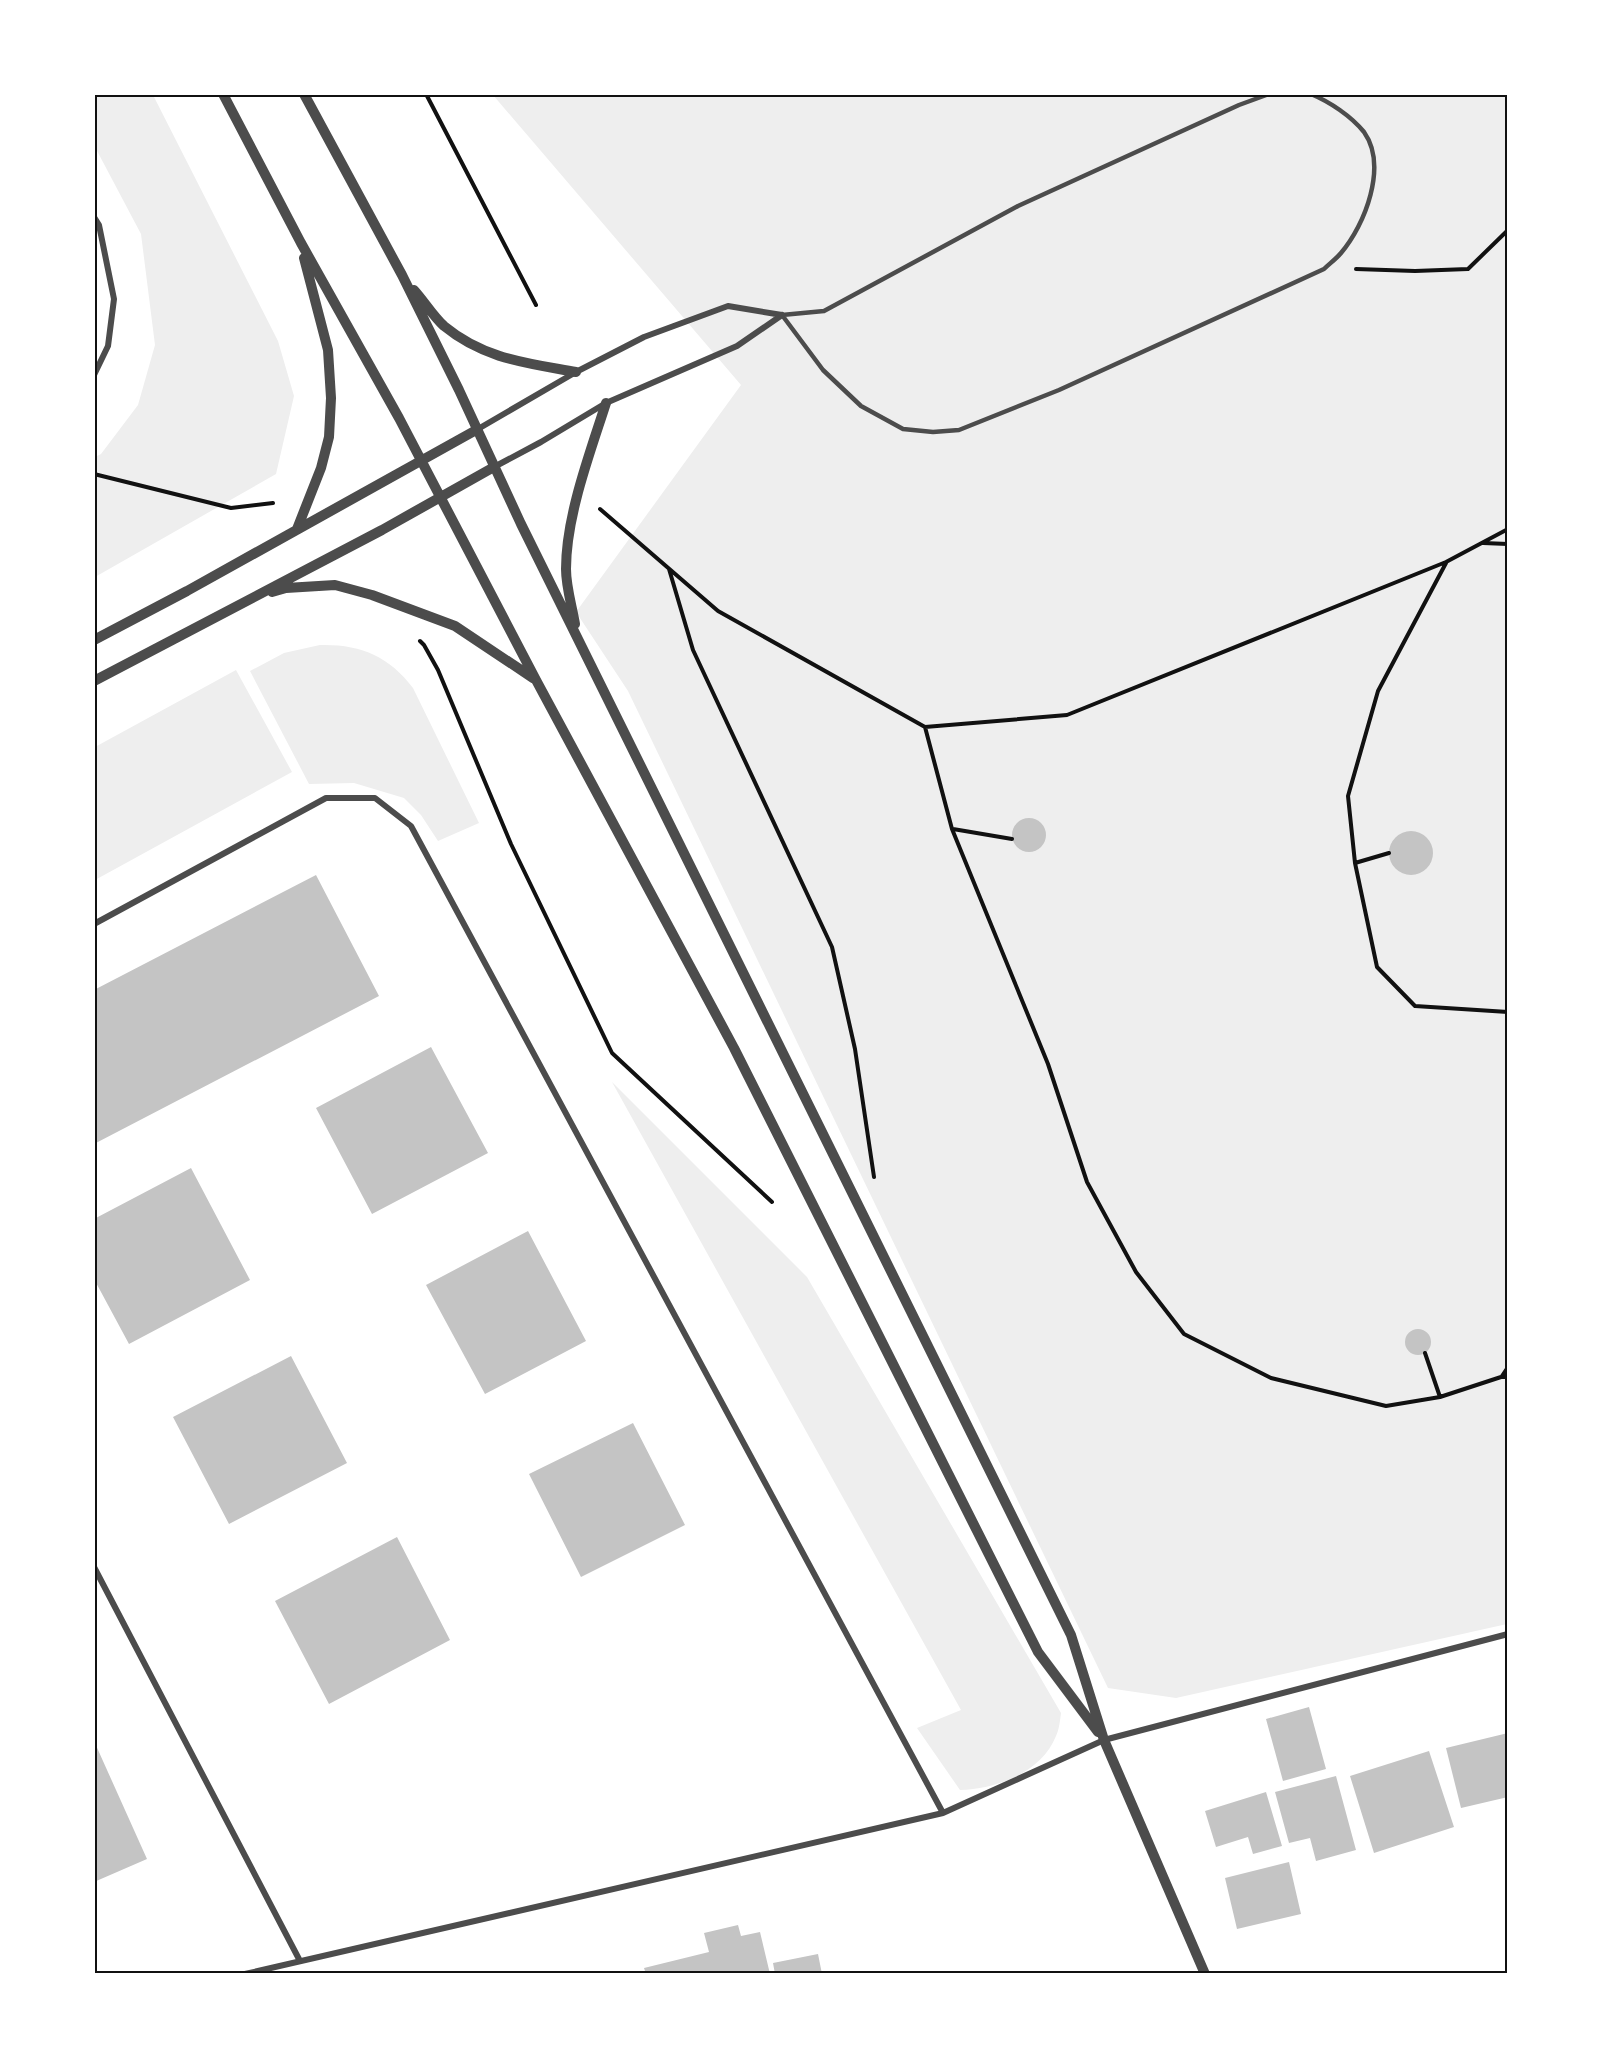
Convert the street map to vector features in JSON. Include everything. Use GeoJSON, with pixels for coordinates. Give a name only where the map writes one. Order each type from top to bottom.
{"type":"FeatureCollection","features":[{"type":"Feature","properties":{"kind":"street"},"geometry":{"type":"LineString","coordinates":[[223,94],[301,243],[399,418],[536,680],[734,1048],[1038,1652],[1104,1740]]}},
{"type":"Feature","properties":{"kind":"street"},"geometry":{"type":"LineString","coordinates":[[304,94],[402,275],[577,636],[1071,1635],[1104,1740],[1205,1974]]}},
{"type":"Feature","properties":{"kind":"street"},"geometry":{"type":"LineString","coordinates":[[94,217],[99,225],[114,299],[108,346],[94,375]]}},
{"type":"Feature","properties":{"kind":"street"},"geometry":{"type":"LineString","coordinates":[[297,529],[318,478],[329,437],[331,398],[328,350],[301,243]]}},
{"type":"Feature","properties":{"kind":"street"},"geometry":{"type":"LineString","coordinates":[[402,275],[443,325],[477,348],[507,360],[576,372]]}},
{"type":"Feature","properties":{"kind":"street"},"geometry":{"type":"LineString","coordinates":[[94,640],[187,591],[644,336],[728,306],[782,315]]}},
{"type":"Feature","properties":{"kind":"street"},"geometry":{"type":"LineString","coordinates":[[94,681],[382,530],[541,442],[606,403],[737,346],[782,315]]}},
{"type":"Feature","properties":{"kind":"street"},"geometry":{"type":"LineString","coordinates":[[577,636],[566,570],[570,536],[578,497],[606,403]]}},
{"type":"Feature","properties":{"kind":"street"},"geometry":{"type":"LineString","coordinates":[[246,600],[286,588],[335,585],[372,595],[455,626],[536,680]]}},
{"type":"Feature","properties":{"kind":"street"},"geometry":{"type":"LineString","coordinates":[[94,924],[326,798],[375,798],[411,826],[943,1813]]}},
{"type":"Feature","properties":{"kind":"street"},"geometry":{"type":"LineString","coordinates":[[94,1568],[300,1960]]}},
{"type":"Feature","properties":{"kind":"street"},"geometry":{"type":"LineString","coordinates":[[245,1974],[943,1813],[1104,1740],[1508,1634]]}},
{"type":"Feature","properties":{"kind":"lane"},"geometry":{"type":"LineString","coordinates":[[782,315],[824,311],[1018,206],[1239,105],[1269,94]]}},
{"type":"Feature","properties":{"kind":"lane"},"geometry":{"type":"LineString","coordinates":[[782,315],[823,370],[861,406],[903,429],[959,430],[1059,390],[1324,269],[1339,256],[1355,233],[1366,211],[1374,177],[1372,154],[1364,133],[1343,112],[1311,94]]}},
{"type":"Feature","properties":{"kind":"path"},"geometry":{"type":"LineString","coordinates":[[426,94],[536,305]]}},
{"type":"Feature","properties":{"kind":"path"},"geometry":{"type":"LineString","coordinates":[[1324,269],[1415,271],[1468,269],[1508,231]]}},
{"type":"Feature","properties":{"kind":"path"},"geometry":{"type":"LineString","coordinates":[[94,474],[231,508],[273,503]]}},
{"type":"Feature","properties":{"kind":"path"},"geometry":{"type":"LineString","coordinates":[[600,509],[718,611],[925,727],[1067,715],[1446,562],[1508,529]]}},
{"type":"Feature","properties":{"kind":"path"},"geometry":{"type":"LineString","coordinates":[[1482,543],[1508,544]]}},
{"type":"Feature","properties":{"kind":"path"},"geometry":{"type":"LineString","coordinates":[[1446,562],[1378,691],[1348,796],[1355,862],[1377,967],[1415,1006],[1508,1012]]}},
{"type":"Feature","properties":{"kind":"path"},"geometry":{"type":"LineString","coordinates":[[669,568],[693,650],[832,947],[855,1049],[874,1178]]}},
{"type":"Feature","properties":{"kind":"path"},"geometry":{"type":"LineString","coordinates":[[417,638],[424,645],[438,670],[511,844],[612,1053],[772,1202]]}},
{"type":"Feature","properties":{"kind":"path"},"geometry":{"type":"LineString","coordinates":[[925,727],[952,829],[1048,1064],[1087,1182],[1136,1272],[1184,1334],[1271,1378],[1386,1406],[1440,1397],[1501,1377],[1508,1377]]}},
{"type":"Feature","properties":{"kind":"path"},"geometry":{"type":"LineString","coordinates":[[952,829],[1012,839]]}},
{"type":"Feature","properties":{"kind":"path"},"geometry":{"type":"LineString","coordinates":[[1355,862],[1389,853]]}},
{"type":"Feature","properties":{"kind":"path"},"geometry":{"type":"LineString","coordinates":[[1425,1353],[1440,1397]]}},
{"type":"Feature","properties":{"kind":"path"},"geometry":{"type":"LineString","coordinates":[[1501,1377],[1508,1366]]}},
{"type":"Feature","properties":{"kind":"shaded area"},"geometry":{"type":"Polygon","coordinates":[[[95,95],[153,95],[278,341],[294,396],[276,474],[95,577],[95,457],[101,454],[138,405],[155,345],[141,234],[95,147],[95,95]]]}},
{"type":"Feature","properties":{"kind":"shaded area"},"geometry":{"type":"Polygon","coordinates":[[[493,95],[1507,95],[1507,1624],[1176,1698],[1108,1688],[628,691],[576,612],[741,385],[493,95]]]}},
{"type":"Feature","properties":{"kind":"shaded area"},"geometry":{"type":"Polygon","coordinates":[[[320,645],[348,647],[372,654],[384,660],[404,677],[413,688],[479,823],[438,841],[421,815],[404,798],[354,783],[309,784],[250,671],[284,653],[320,645]]]}},
{"type":"Feature","properties":{"kind":"shaded area"},"geometry":{"type":"Polygon","coordinates":[[[236,670],[292,772],[95,880],[95,747],[236,670]]]}},
{"type":"Feature","properties":{"kind":"shaded area"},"geometry":{"type":"Polygon","coordinates":[[[612,1082],[807,1277],[1061,1713],[1058,1731],[1049,1749],[1029,1769],[1003,1782],[960,1790],[917,1728],[961,1710],[612,1082]]]}},
{"type":"Feature","properties":{"kind":"building"},"geometry":{"type":"Polygon","coordinates":[[[1029,818],[1041,823],[1046,835],[1041,847],[1029,852],[1017,847],[1012,835],[1017,823],[1029,818]]]}},
{"type":"Feature","properties":{"kind":"building"},"geometry":{"type":"Polygon","coordinates":[[[1411,831],[1426,838],[1433,853],[1426,868],[1411,875],[1396,868],[1389,853],[1396,838],[1411,831]]]}},
{"type":"Feature","properties":{"kind":"building"},"geometry":{"type":"Polygon","coordinates":[[[316,875],[379,996],[94,1144],[94,990],[316,875]]]}},
{"type":"Feature","properties":{"kind":"building"},"geometry":{"type":"Polygon","coordinates":[[[431,1047],[488,1153],[372,1214],[316,1108],[431,1047]]]}},
{"type":"Feature","properties":{"kind":"building"},"geometry":{"type":"Polygon","coordinates":[[[191,1168],[250,1280],[129,1344],[94,1279],[94,1219],[191,1168]]]}},
{"type":"Feature","properties":{"kind":"building"},"geometry":{"type":"Polygon","coordinates":[[[528,1231],[586,1341],[485,1394],[426,1285],[528,1231]]]}},
{"type":"Feature","properties":{"kind":"building"},"geometry":{"type":"Polygon","coordinates":[[[1418,1329],[1427,1333],[1431,1342],[1427,1351],[1418,1355],[1409,1351],[1405,1342],[1409,1333],[1418,1329]]]}},
{"type":"Feature","properties":{"kind":"building"},"geometry":{"type":"Polygon","coordinates":[[[291,1356],[347,1463],[229,1524],[173,1417],[291,1356]]]}},
{"type":"Feature","properties":{"kind":"building"},"geometry":{"type":"Polygon","coordinates":[[[633,1423],[685,1525],[581,1577],[529,1474],[633,1423]]]}},
{"type":"Feature","properties":{"kind":"building"},"geometry":{"type":"Polygon","coordinates":[[[397,1537],[450,1640],[329,1704],[275,1601],[397,1537]]]}},
{"type":"Feature","properties":{"kind":"building"},"geometry":{"type":"Polygon","coordinates":[[[1309,1707],[1326,1769],[1283,1781],[1266,1719],[1309,1707]]]}},
{"type":"Feature","properties":{"kind":"building"},"geometry":{"type":"Polygon","coordinates":[[[1508,1733],[1508,1797],[1461,1808],[1446,1748],[1508,1733]]]}},
{"type":"Feature","properties":{"kind":"building"},"geometry":{"type":"Polygon","coordinates":[[[94,1741],[147,1859],[94,1882],[94,1741]]]}},
{"type":"Feature","properties":{"kind":"building"},"geometry":{"type":"Polygon","coordinates":[[[1429,1751],[1454,1827],[1374,1853],[1350,1776],[1429,1751]]]}},
{"type":"Feature","properties":{"kind":"building"},"geometry":{"type":"Polygon","coordinates":[[[1336,1776],[1356,1850],[1316,1861],[1310,1838],[1289,1843],[1275,1792],[1336,1776]]]}},
{"type":"Feature","properties":{"kind":"building"},"geometry":{"type":"Polygon","coordinates":[[[1266,1792],[1282,1846],[1253,1854],[1248,1837],[1216,1847],[1205,1811],[1266,1792]]]}},
{"type":"Feature","properties":{"kind":"building"},"geometry":{"type":"Polygon","coordinates":[[[1289,1862],[1301,1914],[1237,1929],[1225,1878],[1289,1862]]]}},
{"type":"Feature","properties":{"kind":"building"},"geometry":{"type":"Polygon","coordinates":[[[738,1925],[741,1936],[760,1932],[770,1974],[646,1974],[644,1968],[709,1952],[704,1933],[738,1925]]]}},
{"type":"Feature","properties":{"kind":"building"},"geometry":{"type":"Polygon","coordinates":[[[818,1954],[822,1974],[775,1974],[773,1963],[818,1954]]]}}]}
